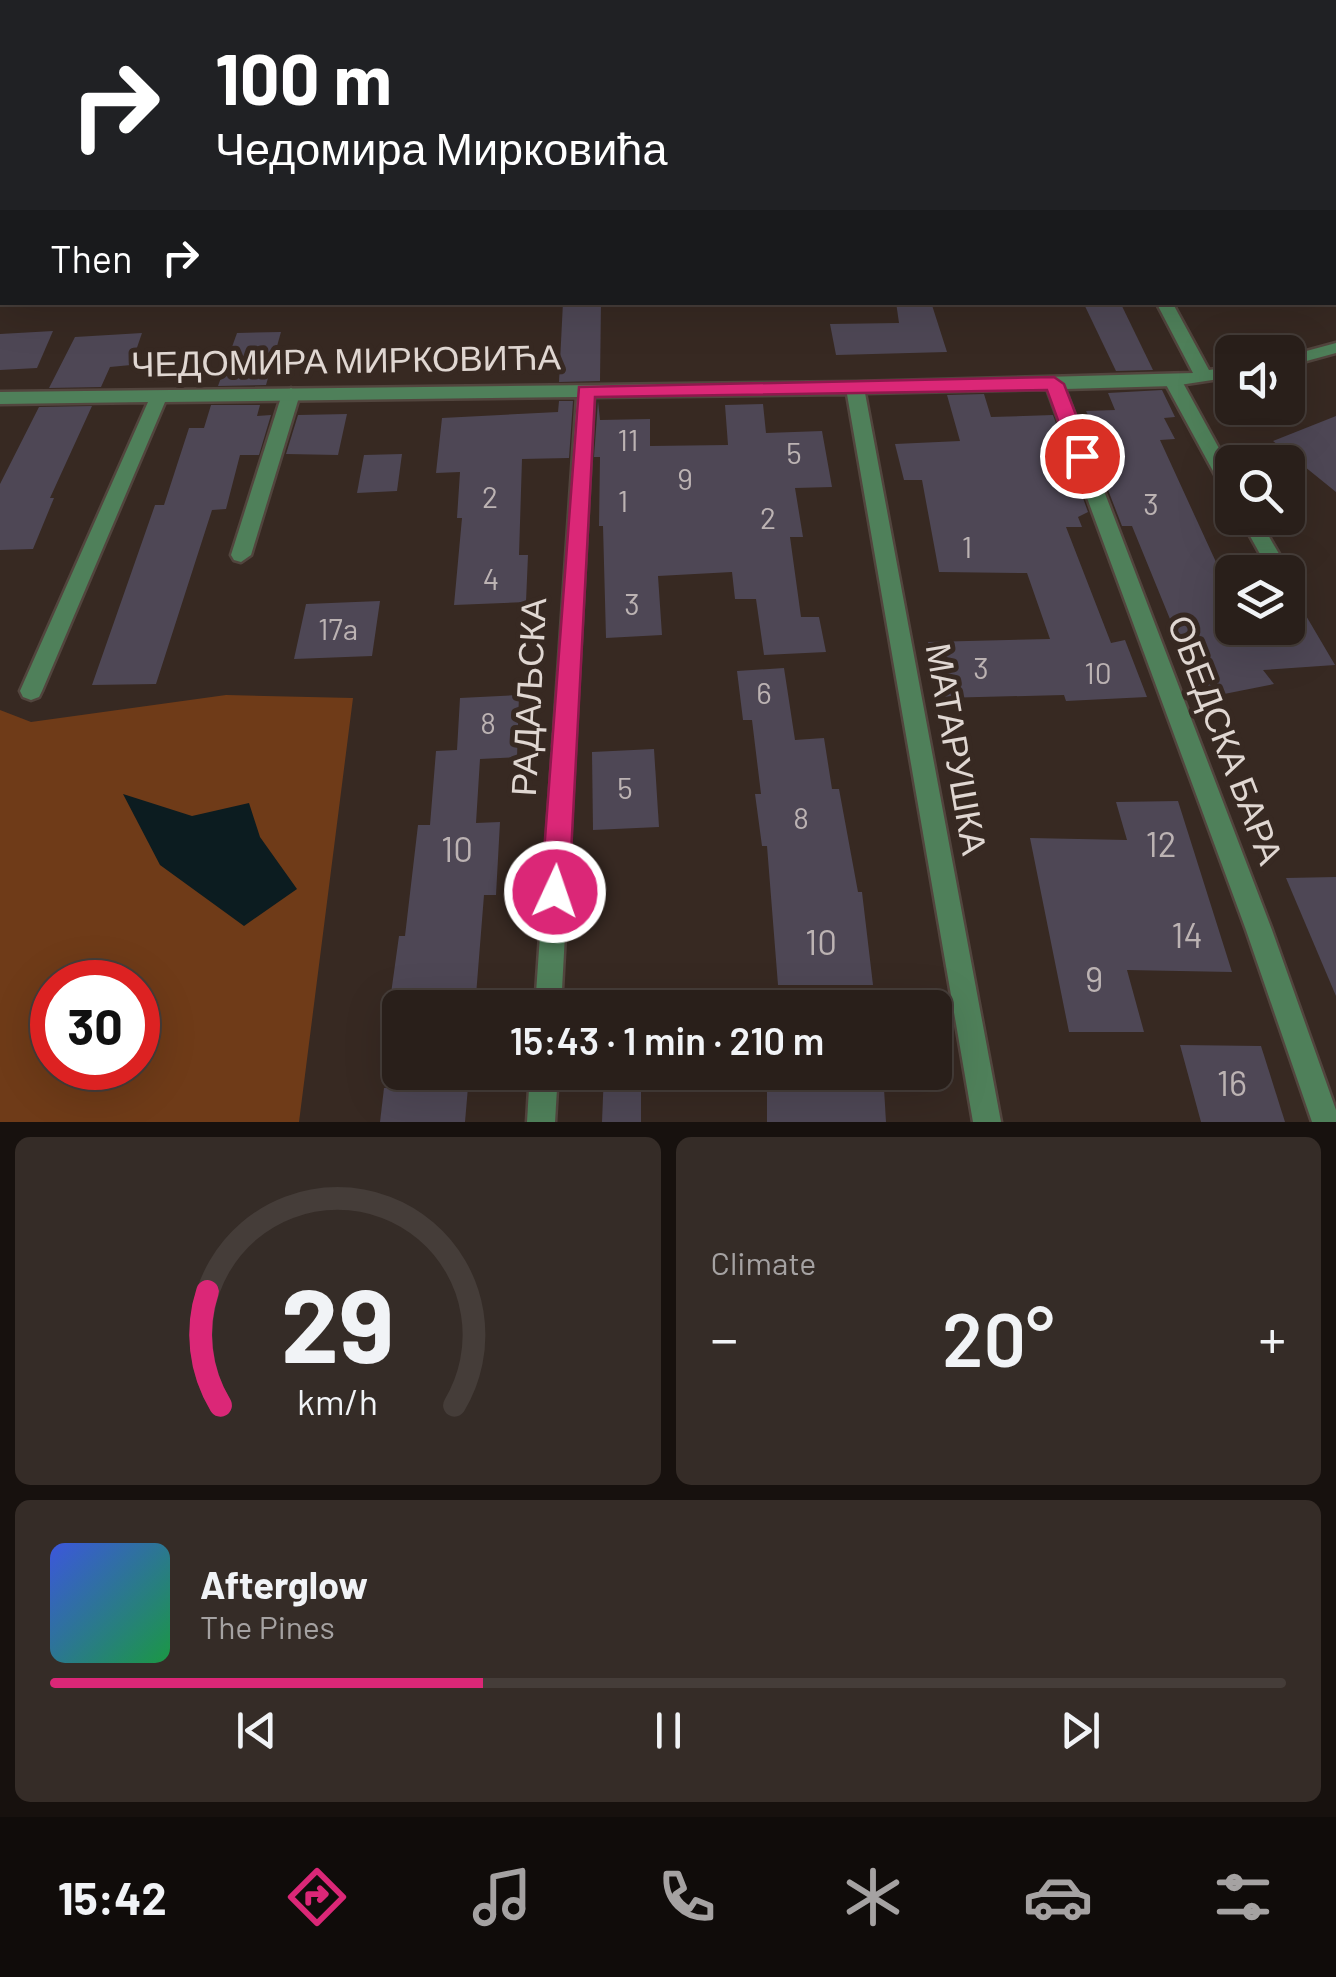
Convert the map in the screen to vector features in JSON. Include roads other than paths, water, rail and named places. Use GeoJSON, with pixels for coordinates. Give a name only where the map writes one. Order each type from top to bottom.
{"type":"FeatureCollection","features":[{"type":"Feature","properties":{"kind":"street"},"geometry":{"type":"LineString","coordinates":[[1166,305],[1204,377]]}},
{"type":"Feature","properties":{"kind":"street"},"geometry":{"type":"LineString","coordinates":[[1305,356],[1336,348]]}},
{"type":"Feature","properties":{"kind":"street","name":"ЧЕДОМИРА МИРКОВИЋА"},"geometry":{"type":"LineString","coordinates":[[0,398],[855,388],[1173,381],[1215,375]]}},
{"type":"Feature","properties":{"kind":"street"},"geometry":{"type":"LineString","coordinates":[[1173,381],[1215,457]]}},
{"type":"Feature","properties":{"kind":"street","name":"ОБЕДСКА БАРА"},"geometry":{"type":"LineString","coordinates":[[1054,384],[1260,930],[1326,1122]]}},
{"type":"Feature","properties":{"kind":"street","name":"МАТАРУШКА"},"geometry":{"type":"LineString","coordinates":[[855,388],[987,1122]]}},
{"type":"Feature","properties":{"kind":"street","name":"РАДАЉСКА"},"geometry":{"type":"LineString","coordinates":[[549,990],[586,391]]}},
{"type":"Feature","properties":{"kind":"street"},"geometry":{"type":"LineString","coordinates":[[241,554],[291,394]]}},
{"type":"Feature","properties":{"kind":"street"},"geometry":{"type":"LineString","coordinates":[[31,691],[159,396]]}},
{"type":"Feature","properties":{"kind":"street"},"geometry":{"type":"LineString","coordinates":[[541,1122],[543,1090]]}}]}
